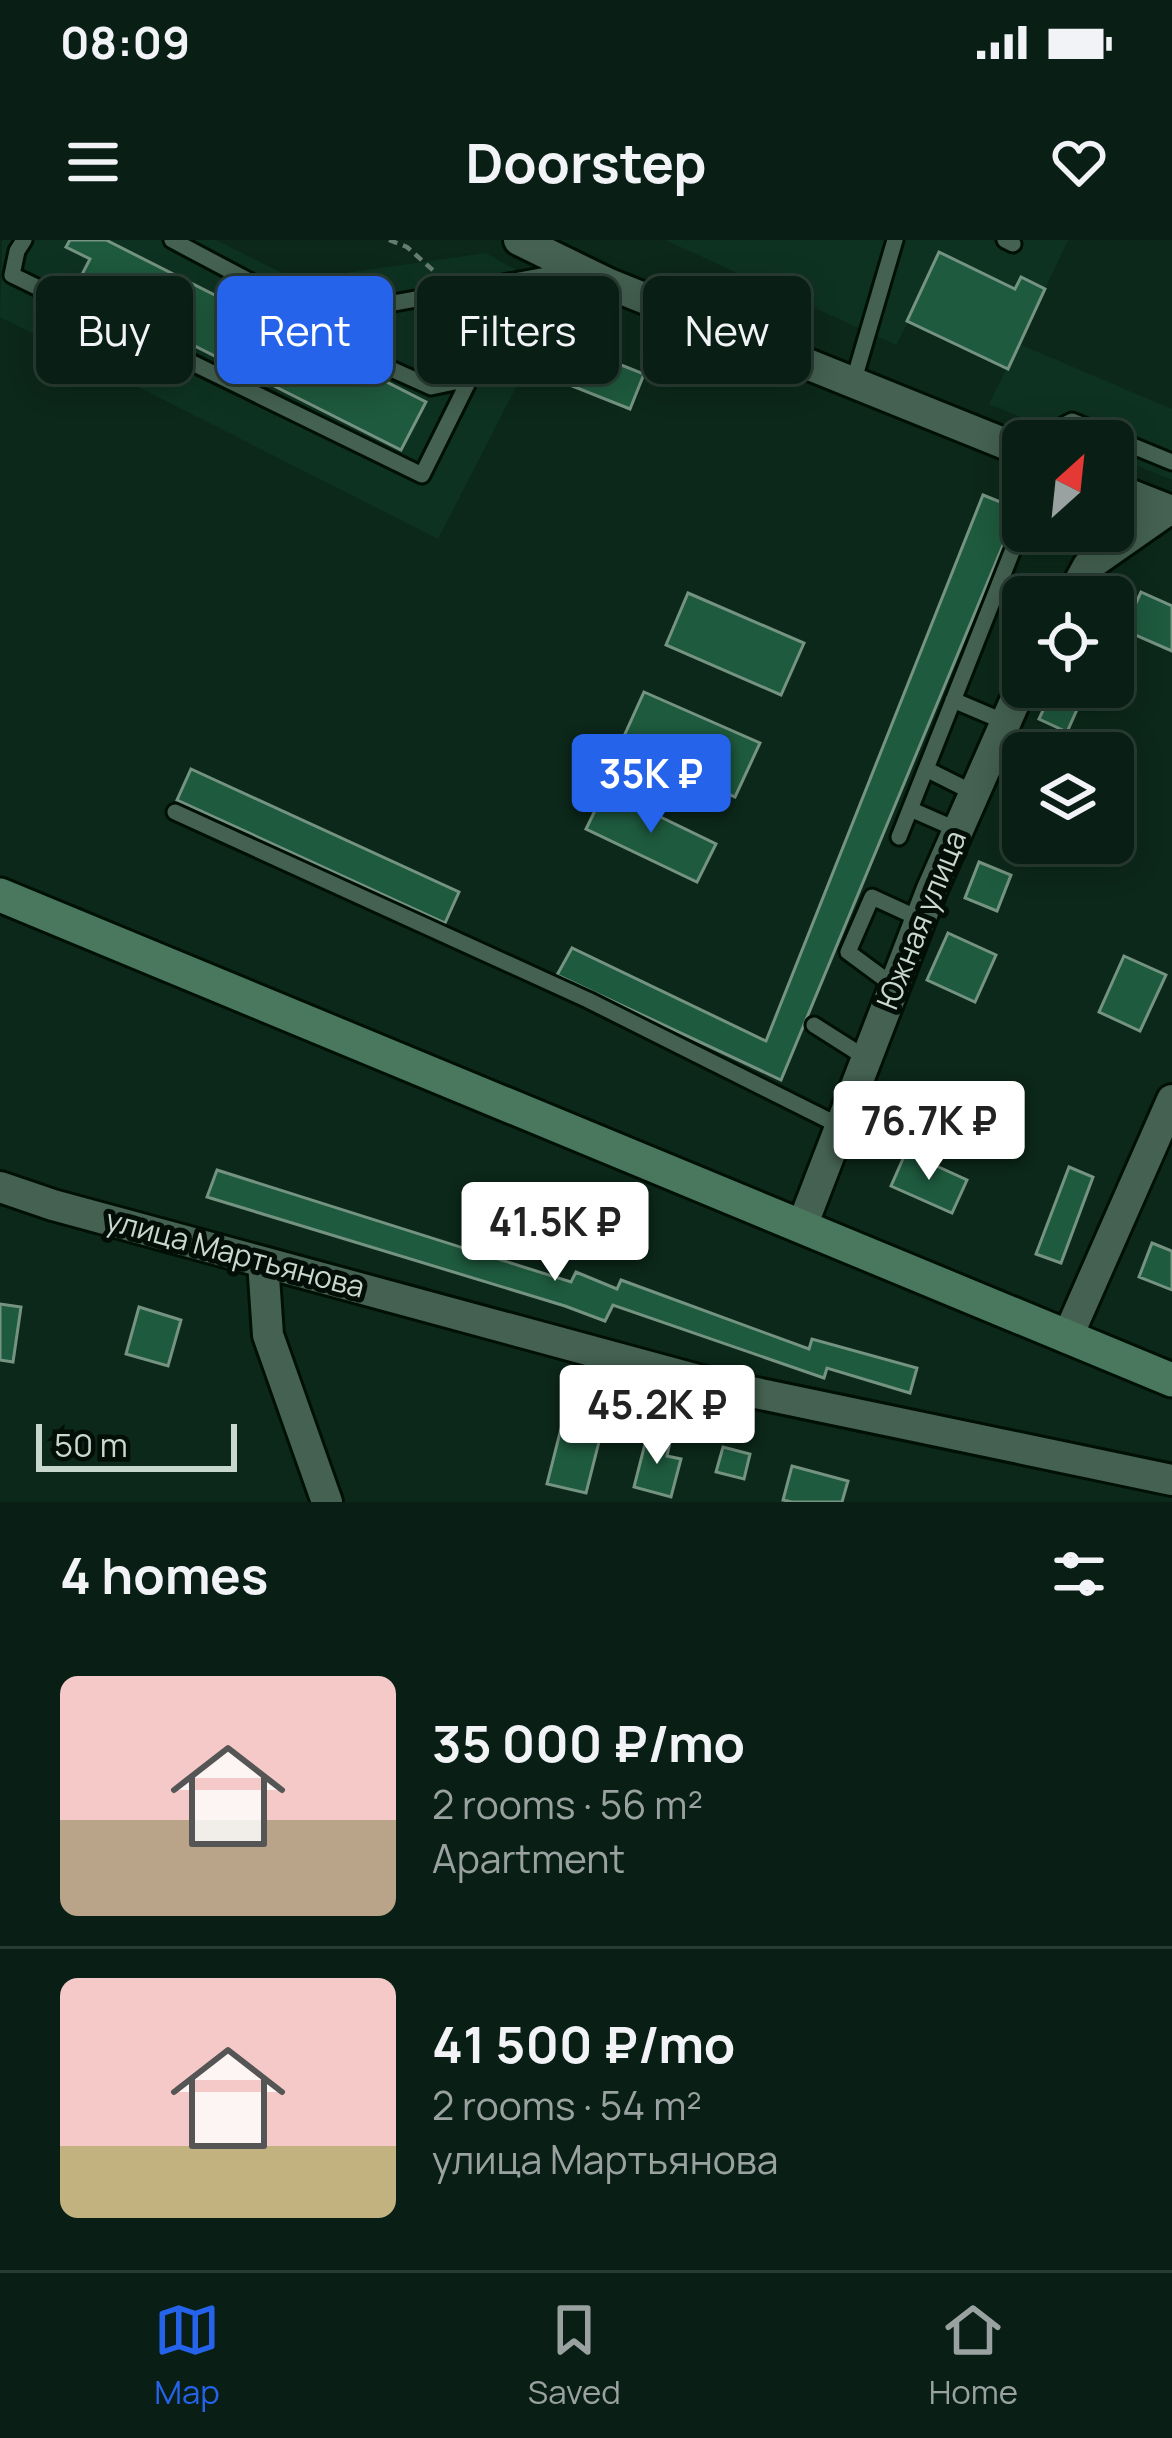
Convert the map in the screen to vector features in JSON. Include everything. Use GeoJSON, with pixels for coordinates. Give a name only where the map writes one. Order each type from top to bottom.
{"type":"FeatureCollection","features":[{"type":"Feature","properties":{"kind":"main road"},"geometry":{"type":"LineString","coordinates":[[0,895],[1172,1380]]}},
{"type":"Feature","properties":{"kind":"street"},"geometry":{"type":"LineString","coordinates":[[519,240],[609,284],[1002,439]]}},
{"type":"Feature","properties":{"kind":"street"},"geometry":{"type":"LineString","coordinates":[[1134,496],[1170,511]]}},
{"type":"Feature","properties":{"kind":"street"},"geometry":{"type":"LineString","coordinates":[[1083,576],[1088,566],[1170,511]]}},
{"type":"Feature","properties":{"kind":"street","name":"Южная улица"},"geometry":{"type":"LineString","coordinates":[[802,1226],[920,919],[1011,708]]}},
{"type":"Feature","properties":{"kind":"street"},"geometry":{"type":"LineString","coordinates":[[1067,1338],[1172,1100]]}},
{"type":"Feature","properties":{"kind":"street","name":"улица Мартьянова"},"geometry":{"type":"LineString","coordinates":[[0,1187],[713,1384],[1172,1480]]}},
{"type":"Feature","properties":{"kind":"street"},"geometry":{"type":"LineString","coordinates":[[262,1262],[268,1335],[327,1502]]}},
{"type":"Feature","properties":{"kind":"lane"},"geometry":{"type":"LineString","coordinates":[[24,240],[6,272],[422,475],[468,384]]}},
{"type":"Feature","properties":{"kind":"lane"},"geometry":{"type":"LineString","coordinates":[[172,240],[240,276]]}},
{"type":"Feature","properties":{"kind":"lane"},"geometry":{"type":"LineString","coordinates":[[854,383],[895,240]]}},
{"type":"Feature","properties":{"kind":"lane"},"geometry":{"type":"LineString","coordinates":[[540,276],[578,269]]}},
{"type":"Feature","properties":{"kind":"lane"},"geometry":{"type":"LineString","coordinates":[[1134,446],[1172,462]]}},
{"type":"Feature","properties":{"kind":"lane"},"geometry":{"type":"LineString","coordinates":[[899,837],[1012,552]]}},
{"type":"Feature","properties":{"kind":"lane"},"geometry":{"type":"LineString","coordinates":[[953,700],[1005,722]]}},
{"type":"Feature","properties":{"kind":"lane"},"geometry":{"type":"LineString","coordinates":[[926,769],[974,793]]}},
{"type":"Feature","properties":{"kind":"lane"},"geometry":{"type":"LineString","coordinates":[[910,808],[958,830]]}},
{"type":"Feature","properties":{"kind":"lane"},"geometry":{"type":"LineString","coordinates":[[175,812],[588,1000],[840,1126]]}},
{"type":"Feature","properties":{"kind":"lane"},"geometry":{"type":"LineString","coordinates":[[894,986],[848,952],[872,898],[920,919]]}},
{"type":"Feature","properties":{"kind":"lane"},"geometry":{"type":"LineString","coordinates":[[814,1025],[866,1058]]}},
{"type":"Feature","properties":{"kind":"path"},"geometry":{"type":"LineString","coordinates":[[389,240],[439,276]]}},
{"type":"Feature","properties":{"kind":"shaded area"},"geometry":{"type":"Polygon","coordinates":[[[2,240],[216,240],[288,276],[217,276],[217,384],[393,384],[393,276],[324,276],[486,253],[527,276],[417,276],[417,384],[518,384],[438,539],[132,384],[193,384],[193,276],[36,276],[36,335],[0,317],[2,240]]]}},
{"type":"Feature","properties":{"kind":"shaded area"},"geometry":{"type":"Polygon","coordinates":[[[665,240],[1068,240],[1019,344],[1172,409],[1172,480],[1134,465],[1134,420],[1027,420],[989,404],[1007,368],[908,322],[896,345],[811,306],[811,276],[744,276],[665,240]]]}},
{"type":"Feature","properties":{"kind":"building"},"geometry":{"type":"Polygon","coordinates":[[[70,240],[106,240],[177,276],[81,276],[90,259],[66,247],[70,240]]]}},
{"type":"Feature","properties":{"kind":"building"},"geometry":{"type":"Polygon","coordinates":[[[939,252],[1015,289],[1021,277],[1045,289],[1008,369],[907,321],[939,252]]]}},
{"type":"Feature","properties":{"kind":"building"},"geometry":{"type":"Polygon","coordinates":[[[193,284],[217,296],[217,357],[193,345],[193,284]]]}},
{"type":"Feature","properties":{"kind":"building"},"geometry":{"type":"Polygon","coordinates":[[[619,364],[643,374],[630,409],[567,384],[619,384],[619,364]]]}},
{"type":"Feature","properties":{"kind":"building"},"geometry":{"type":"Polygon","coordinates":[[[270,384],[390,384],[426,402],[401,450],[270,384]]]}},
{"type":"Feature","properties":{"kind":"building"},"geometry":{"type":"Polygon","coordinates":[[[983,495],[1002,503],[1002,548],[781,1080],[557,975],[572,948],[766,1041],[983,495]]]}},
{"type":"Feature","properties":{"kind":"building"},"geometry":{"type":"Polygon","coordinates":[[[1141,592],[1172,606],[1172,651],[1134,634],[1134,608],[1141,592]]]}},
{"type":"Feature","properties":{"kind":"building"},"geometry":{"type":"Polygon","coordinates":[[[688,593],[804,643],[781,695],[666,645],[688,593]]]}},
{"type":"Feature","properties":{"kind":"building"},"geometry":{"type":"Polygon","coordinates":[[[644,692],[760,743],[735,797],[620,745],[644,692]]]}},
{"type":"Feature","properties":{"kind":"building"},"geometry":{"type":"Polygon","coordinates":[[[1044,708],[1078,708],[1067,732],[1039,719],[1044,708]]]}},
{"type":"Feature","properties":{"kind":"building"},"geometry":{"type":"Polygon","coordinates":[[[191,769],[459,892],[445,923],[177,800],[191,769]]]}},
{"type":"Feature","properties":{"kind":"building"},"geometry":{"type":"Polygon","coordinates":[[[605,790],[716,844],[697,882],[586,829],[605,790]]]}},
{"type":"Feature","properties":{"kind":"building"},"geometry":{"type":"Polygon","coordinates":[[[979,862],[1011,875],[997,911],[965,898],[979,862]]]}},
{"type":"Feature","properties":{"kind":"building"},"geometry":{"type":"Polygon","coordinates":[[[948,933],[996,955],[975,1002],[927,980],[948,933]]]}},
{"type":"Feature","properties":{"kind":"building"},"geometry":{"type":"Polygon","coordinates":[[[1124,956],[1166,975],[1140,1031],[1099,1012],[1124,956]]]}},
{"type":"Feature","properties":{"kind":"building"},"geometry":{"type":"Polygon","coordinates":[[[906,1152],[967,1180],[952,1213],[891,1186],[906,1152]]]}},
{"type":"Feature","properties":{"kind":"building"},"geometry":{"type":"Polygon","coordinates":[[[1069,1167],[1093,1177],[1061,1263],[1036,1254],[1069,1167]]]}},
{"type":"Feature","properties":{"kind":"building"},"geometry":{"type":"Polygon","coordinates":[[[217,1170],[571,1282],[576,1272],[617,1289],[621,1280],[809,1349],[812,1339],[917,1368],[910,1393],[827,1368],[824,1378],[613,1305],[605,1321],[207,1197],[217,1170]]]}},
{"type":"Feature","properties":{"kind":"building"},"geometry":{"type":"Polygon","coordinates":[[[1152,1243],[1172,1251],[1172,1290],[1139,1277],[1152,1243]]]}},
{"type":"Feature","properties":{"kind":"building"},"geometry":{"type":"Polygon","coordinates":[[[0,1304],[21,1307],[13,1362],[0,1360],[0,1304]]]}},
{"type":"Feature","properties":{"kind":"building"},"geometry":{"type":"Polygon","coordinates":[[[139,1307],[181,1320],[168,1366],[126,1354],[139,1307]]]}},
{"type":"Feature","properties":{"kind":"building"},"geometry":{"type":"Polygon","coordinates":[[[566,1409],[605,1418],[586,1493],[547,1484],[566,1409]]]}},
{"type":"Feature","properties":{"kind":"building"},"geometry":{"type":"Polygon","coordinates":[[[648,1432],[671,1438],[667,1456],[681,1459],[671,1497],[634,1487],[648,1432]]]}},
{"type":"Feature","properties":{"kind":"building"},"geometry":{"type":"Polygon","coordinates":[[[723,1447],[750,1454],[744,1479],[716,1472],[723,1447]]]}},
{"type":"Feature","properties":{"kind":"building"},"geometry":{"type":"Polygon","coordinates":[[[792,1466],[848,1481],[842,1502],[783,1500],[792,1466]]]}}]}
